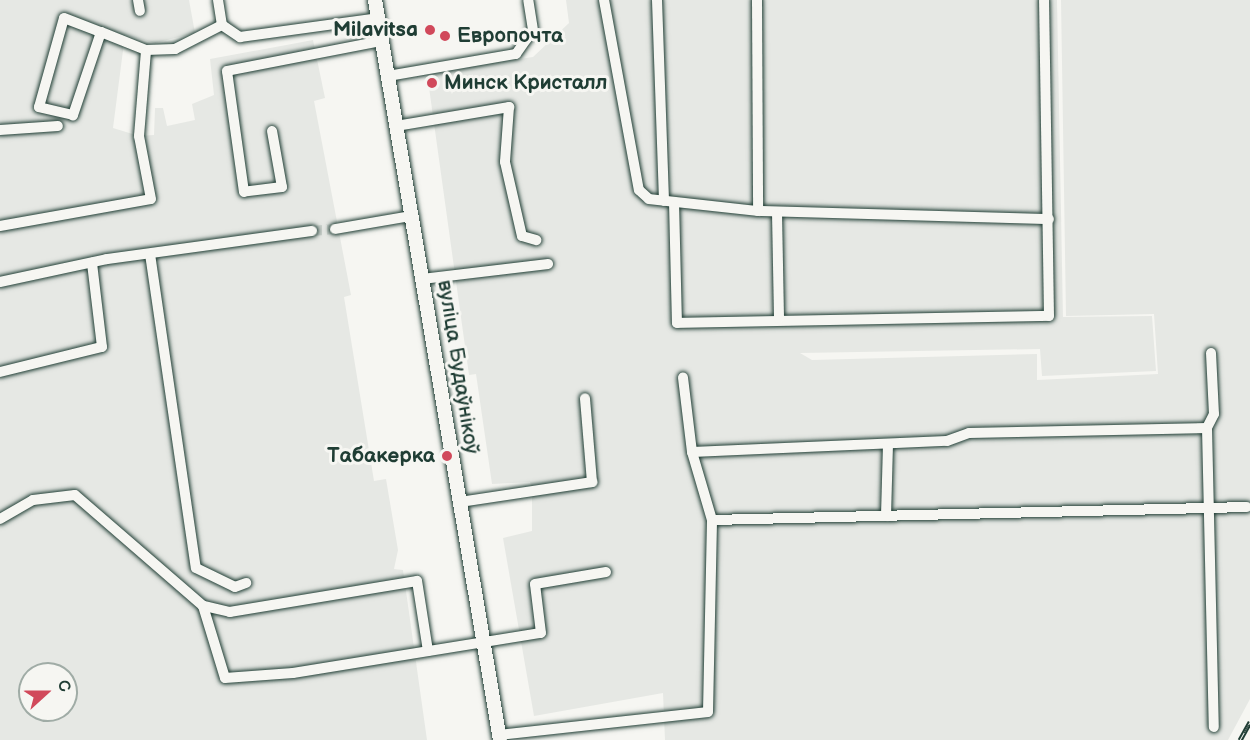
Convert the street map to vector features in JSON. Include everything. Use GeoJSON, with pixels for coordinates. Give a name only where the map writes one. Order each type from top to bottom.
{"type":"FeatureCollection","features":[{"type":"Feature","properties":{"kind":"main road","name":"вуліца Будаўнікоў"},"geometry":{"type":"LineString","coordinates":[[375,0],[485,642],[499,737]]}},
{"type":"Feature","properties":{"kind":"lane"},"geometry":{"type":"LineString","coordinates":[[218,0],[222,25],[240,37],[378,18]]}},
{"type":"Feature","properties":{"kind":"lane"},"geometry":{"type":"LineString","coordinates":[[388,76],[516,54],[533,30],[528,0]]}},
{"type":"Feature","properties":{"kind":"lane"},"geometry":{"type":"LineString","coordinates":[[604,0],[639,190],[649,199],[777,213],[1049,219]]}},
{"type":"Feature","properties":{"kind":"lane"},"geometry":{"type":"LineString","coordinates":[[657,0],[677,323],[779,318],[1040,320],[1051,309],[1044,0]]}},
{"type":"Feature","properties":{"kind":"lane"},"geometry":{"type":"LineString","coordinates":[[757,0],[758,211]]}},
{"type":"Feature","properties":{"kind":"lane"},"geometry":{"type":"LineString","coordinates":[[101,32],[73,115],[39,107],[64,18],[101,32],[146,50],[175,49],[222,25]]}},
{"type":"Feature","properties":{"kind":"lane"},"geometry":{"type":"LineString","coordinates":[[272,131],[282,187],[244,192],[227,71],[382,41]]}},
{"type":"Feature","properties":{"kind":"lane"},"geometry":{"type":"LineString","coordinates":[[0,226],[151,199],[139,135],[146,50]]}},
{"type":"Feature","properties":{"kind":"lane"},"geometry":{"type":"LineString","coordinates":[[396,126],[509,107],[505,162],[522,236],[536,240]]}},
{"type":"Feature","properties":{"kind":"lane"},"geometry":{"type":"LineString","coordinates":[[0,130],[58,126]]}},
{"type":"Feature","properties":{"kind":"lane"},"geometry":{"type":"LineString","coordinates":[[777,213],[779,318]]}},
{"type":"Feature","properties":{"kind":"lane"},"geometry":{"type":"LineString","coordinates":[[335,229],[411,216]]}},
{"type":"Feature","properties":{"kind":"lane"},"geometry":{"type":"LineString","coordinates":[[0,282],[92,262],[312,231]]}},
{"type":"Feature","properties":{"kind":"lane"},"geometry":{"type":"LineString","coordinates":[[150,254],[196,568],[235,587],[246,583]]}},
{"type":"Feature","properties":{"kind":"lane"},"geometry":{"type":"LineString","coordinates":[[0,372],[102,347],[92,262]]}},
{"type":"Feature","properties":{"kind":"lane"},"geometry":{"type":"LineString","coordinates":[[423,279],[548,264]]}},
{"type":"Feature","properties":{"kind":"lane"},"geometry":{"type":"LineString","coordinates":[[1211,353],[1214,414],[1207,428],[1214,727]]}},
{"type":"Feature","properties":{"kind":"lane"},"geometry":{"type":"LineString","coordinates":[[499,737],[708,712],[712,520],[692,452],[683,378]]}},
{"type":"Feature","properties":{"kind":"lane"},"geometry":{"type":"LineString","coordinates":[[460,502],[592,482],[585,398]]}},
{"type":"Feature","properties":{"kind":"lane"},"geometry":{"type":"LineString","coordinates":[[692,452],[947,441],[969,433],[1207,428]]}},
{"type":"Feature","properties":{"kind":"lane"},"geometry":{"type":"LineString","coordinates":[[886,516],[888,444]]}},
{"type":"Feature","properties":{"kind":"lane"},"geometry":{"type":"LineString","coordinates":[[0,519],[33,500],[75,495],[203,606],[230,612],[417,581],[428,651]]}},
{"type":"Feature","properties":{"kind":"lane"},"geometry":{"type":"LineString","coordinates":[[712,520],[1247,507]]}},
{"type":"Feature","properties":{"kind":"lane"},"geometry":{"type":"LineString","coordinates":[[203,606],[225,678],[428,651],[541,633],[535,584],[606,572]]}},
{"type":"Feature","properties":{"kind":"shaded area"},"geometry":{"type":"Polygon","coordinates":[[[0,0],[189,0],[195,33],[155,43],[125,35],[113,128],[139,136],[154,135],[155,108],[163,108],[167,126],[195,120],[192,104],[214,95],[210,59],[313,40],[325,98],[314,101],[351,295],[344,297],[374,481],[386,479],[398,550],[394,569],[403,570],[427,740],[0,740],[0,0]]]}},
{"type":"Feature","properties":{"kind":"shaded area"},"geometry":{"type":"Polygon","coordinates":[[[566,0],[1057,0],[1063,317],[1152,316],[1156,371],[1042,376],[1040,349],[800,353],[812,360],[1037,354],[1037,380],[1158,374],[1154,314],[1066,316],[1061,0],[1250,0],[1250,699],[1228,740],[665,740],[663,693],[534,716],[503,538],[532,531],[532,490],[530,482],[492,484],[476,374],[469,375],[427,73],[533,57],[569,23],[566,0]]]}},
{"type":"Feature","properties":{"kind":"tunnel"},"geometry":{"type":"LineString","coordinates":[[312,231],[335,229]]}},
{"type":"Feature","properties":{"kind":"railway"},"geometry":{"type":"LineString","coordinates":[[1240,740],[1250,722]]}},
{"type":"Feature","properties":{"kind":"place","name":"Milavitsa"},"geometry":{"type":"Point","coordinates":[430,30]}},
{"type":"Feature","properties":{"kind":"place","name":"Европочта"},"geometry":{"type":"Point","coordinates":[445,36]}},
{"type":"Feature","properties":{"kind":"place","name":"Минск Кристалл"},"geometry":{"type":"Point","coordinates":[432,83]}},
{"type":"Feature","properties":{"kind":"place","name":"Табакерка"},"geometry":{"type":"Point","coordinates":[447,456]}}]}
